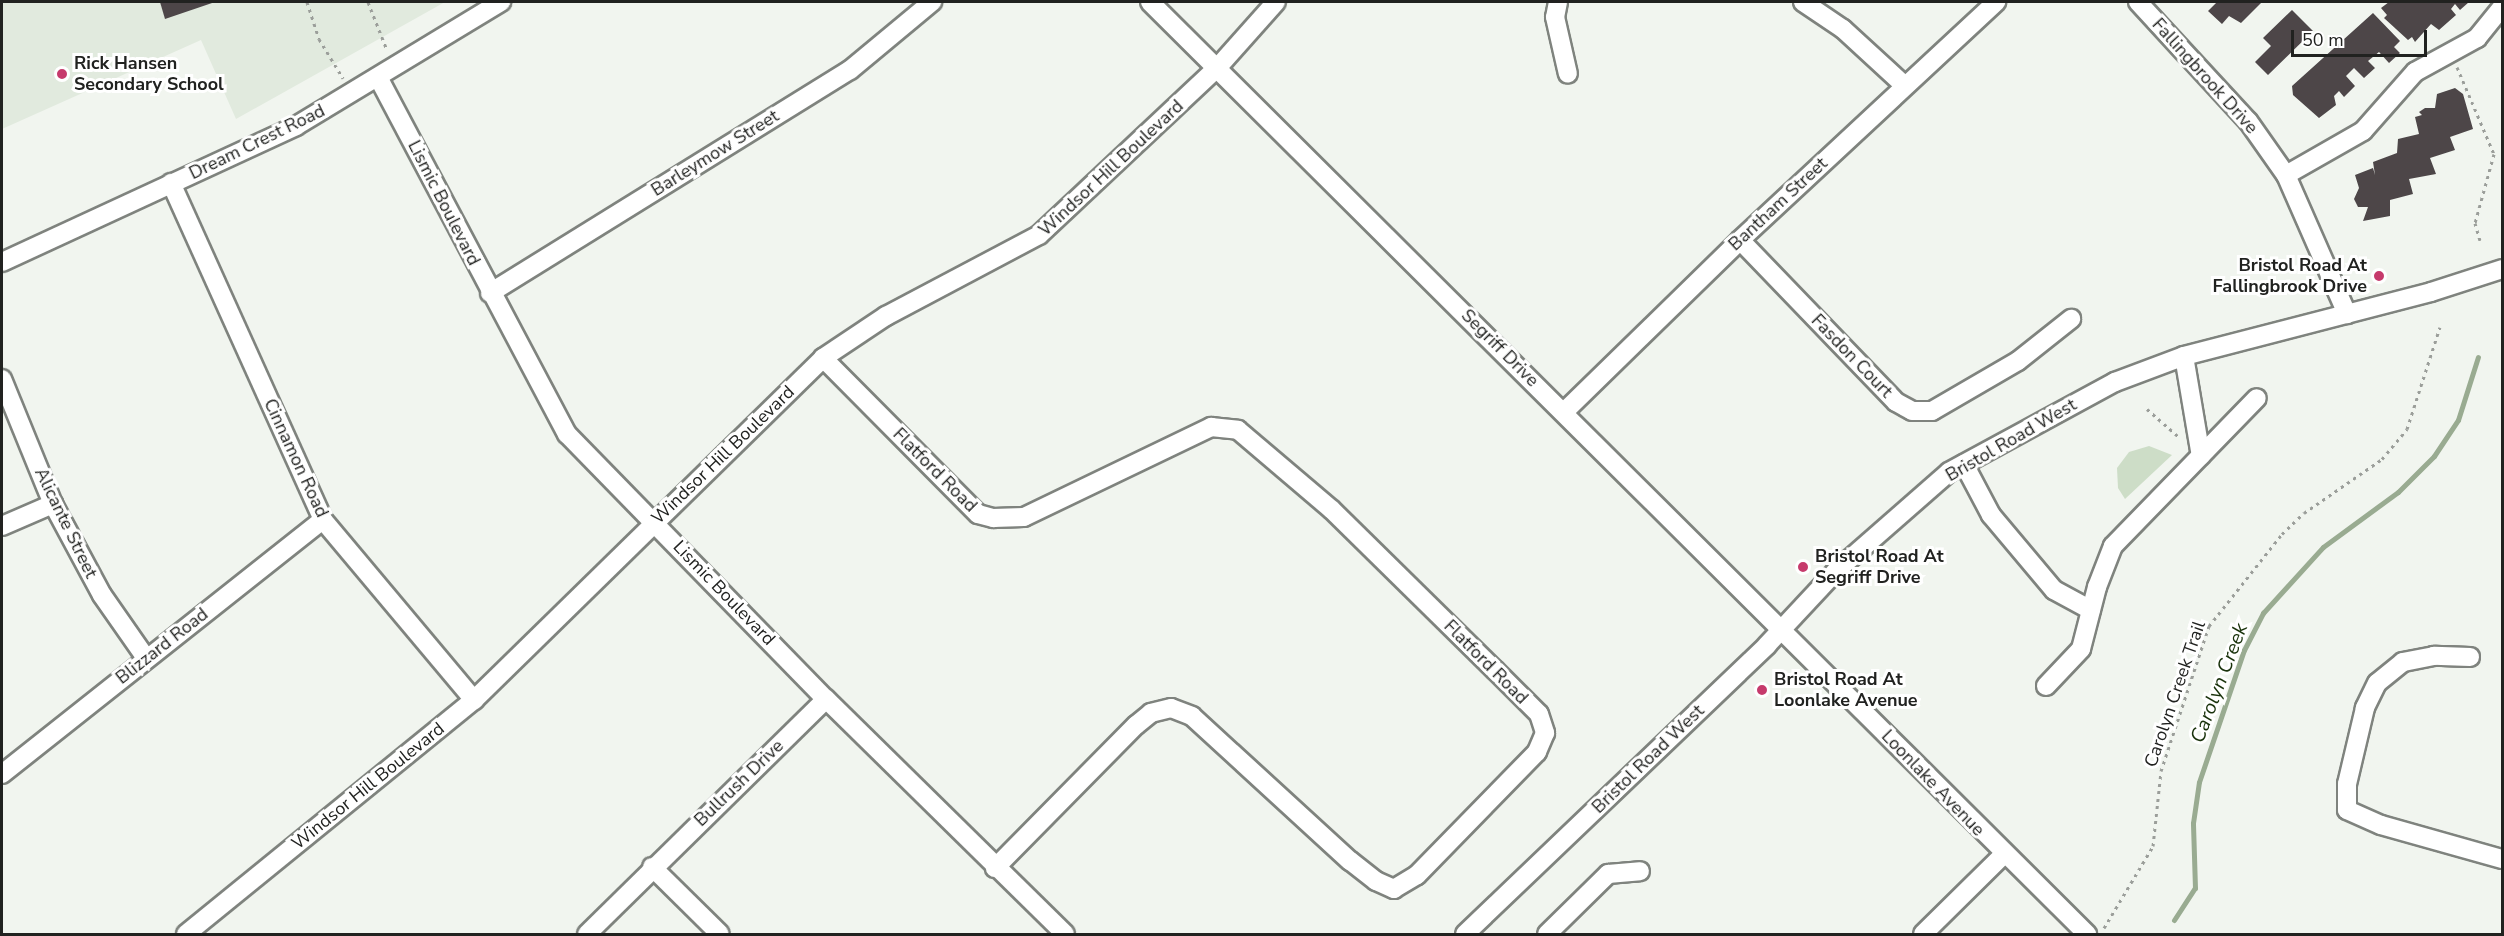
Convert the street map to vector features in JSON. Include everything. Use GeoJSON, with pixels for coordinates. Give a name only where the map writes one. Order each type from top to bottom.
{"type":"FeatureCollection","features":[{"type":"Feature","properties":{"kind":"street","name":"Dream Crest Road"},"geometry":{"type":"LineString","coordinates":[[2,262],[171,183],[261,144],[379,79],[501,2]]}},
{"type":"Feature","properties":{"kind":"street","name":"Barleymow Street"},"geometry":{"type":"LineString","coordinates":[[490,293],[850,70],[932,2]]}},
{"type":"Feature","properties":{"kind":"street"},"geometry":{"type":"LineString","coordinates":[[1150,2],[1218,68]]}},
{"type":"Feature","properties":{"kind":"street","name":"Windsor Hill Boulevard"},"geometry":{"type":"LineString","coordinates":[[186,934],[474,700],[823,358],[886,316],[1039,235],[1218,68],[1276,2]]}},
{"type":"Feature","properties":{"kind":"street"},"geometry":{"type":"LineString","coordinates":[[1558,2],[1555,18],[1568,74]]}},
{"type":"Feature","properties":{"kind":"street"},"geometry":{"type":"LineString","coordinates":[[1803,2],[1843,29],[1904,85]]}},
{"type":"Feature","properties":{"kind":"street","name":"Bantham Street"},"geometry":{"type":"LineString","coordinates":[[1564,412],[1740,240],[1904,85],[1996,2]]}},
{"type":"Feature","properties":{"kind":"street","name":"Fallingbrook Drive"},"geometry":{"type":"LineString","coordinates":[[2138,2],[2248,121],[2286,175],[2347,314]]}},
{"type":"Feature","properties":{"kind":"street"},"geometry":{"type":"LineString","coordinates":[[2286,175],[2363,131],[2415,72],[2452,55],[2478,38],[2502,6]]}},
{"type":"Feature","properties":{"kind":"street","name":"Segriff Drive"},"geometry":{"type":"LineString","coordinates":[[1218,68],[1782,629]]}},
{"type":"Feature","properties":{"kind":"street","name":"Lismic Boulevard"},"geometry":{"type":"LineString","coordinates":[[379,79],[490,293],[567,434],[655,521],[826,699],[995,868],[1065,934]]}},
{"type":"Feature","properties":{"kind":"street","name":"Cinnamon Road"},"geometry":{"type":"LineString","coordinates":[[171,183],[323,520],[474,700]]}},
{"type":"Feature","properties":{"kind":"street","name":"Fasdon Court"},"geometry":{"type":"LineString","coordinates":[[1740,240],[1896,402],[1911,411],[1932,411],[2018,361],[2071,319]]}},
{"type":"Feature","properties":{"kind":"street","name":"Bristol Road West"},"geometry":{"type":"LineString","coordinates":[[1465,934],[1782,629],[1836,571],[1949,472],[2115,382],[2184,356],[2347,314],[2502,269]]}},
{"type":"Feature","properties":{"kind":"street"},"geometry":{"type":"LineString","coordinates":[[2184,356],[2201,456]]}},
{"type":"Feature","properties":{"kind":"street","name":"Flatford Road"},"geometry":{"type":"LineString","coordinates":[[823,358],[978,514],[993,518],[1024,517],[1211,427],[1238,430],[1332,510],[1486,661],[1539,714],[1545,734],[1537,752],[1465,826],[1417,875],[1394,889],[1376,881],[1350,861],[1192,716],[1171,708],[1151,713],[1136,725],[995,868]]}},
{"type":"Feature","properties":{"kind":"street","name":"Alicante Street"},"geometry":{"type":"LineString","coordinates":[[2,379],[52,504],[102,595],[146,658]]}},
{"type":"Feature","properties":{"kind":"street"},"geometry":{"type":"LineString","coordinates":[[2046,686],[2081,649],[2091,610],[2113,546],[2257,398]]}},
{"type":"Feature","properties":{"kind":"street"},"geometry":{"type":"LineString","coordinates":[[1964,464],[1991,515],[2054,590],[2091,610]]}},
{"type":"Feature","properties":{"kind":"street"},"geometry":{"type":"LineString","coordinates":[[2,526],[52,504]]}},
{"type":"Feature","properties":{"kind":"street","name":"Blizzard Road"},"geometry":{"type":"LineString","coordinates":[[2,774],[323,520]]}},
{"type":"Feature","properties":{"kind":"street","name":"Loonlake Avenue"},"geometry":{"type":"LineString","coordinates":[[1782,629],[2003,855],[2096,931]]}},
{"type":"Feature","properties":{"kind":"street"},"geometry":{"type":"LineString","coordinates":[[2470,657],[2434,656],[2403,662],[2377,683],[2365,708],[2348,784],[2347,810],[2381,825],[2502,859]]}},
{"type":"Feature","properties":{"kind":"street","name":"Bullrush Drive"},"geometry":{"type":"LineString","coordinates":[[587,934],[652,867],[826,699]]}},
{"type":"Feature","properties":{"kind":"street"},"geometry":{"type":"LineString","coordinates":[[1923,934],[2003,855]]}},
{"type":"Feature","properties":{"kind":"street"},"geometry":{"type":"LineString","coordinates":[[652,867],[720,934]]}},
{"type":"Feature","properties":{"kind":"street"},"geometry":{"type":"LineString","coordinates":[[1547,934],[1608,874],[1640,870]]}},
{"type":"Feature","properties":{"kind":"path"},"geometry":{"type":"LineString","coordinates":[[307,2],[319,39],[352,94]]}},
{"type":"Feature","properties":{"kind":"path"},"geometry":{"type":"LineString","coordinates":[[368,2],[396,68]]}},
{"type":"Feature","properties":{"kind":"path"},"geometry":{"type":"LineString","coordinates":[[2452,55],[2494,154],[2475,223],[2480,240]]}},
{"type":"Feature","properties":{"kind":"path","name":"Carolyn Creek Trail"},"geometry":{"type":"LineString","coordinates":[[2096,931],[2153,846],[2161,771],[2210,626],[2289,527],[2382,459],[2407,429],[2440,327]]}},
{"type":"Feature","properties":{"kind":"path"},"geometry":{"type":"LineString","coordinates":[[2147,409],[2201,456]]}},
{"type":"Feature","properties":{"kind":"shaded area","name":"Rick Hansen Secondary School"},"geometry":{"type":"Polygon","coordinates":[[[2,2],[445,2],[236,119],[201,40],[2,129],[2,2]]]}},
{"type":"Feature","properties":{"kind":"green space"},"geometry":{"type":"Polygon","coordinates":[[[2149,446],[2172,455],[2125,499],[2118,488],[2117,468],[2129,452],[2149,446]]]}},
{"type":"Feature","properties":{"kind":"building"},"geometry":{"type":"Polygon","coordinates":[[[160,2],[215,2],[165,19],[160,2]]]}},
{"type":"Feature","properties":{"kind":"building"},"geometry":{"type":"Polygon","coordinates":[[[2217,2],[2262,2],[2241,23],[2229,16],[2222,24],[2208,11],[2217,2]]]}},
{"type":"Feature","properties":{"kind":"building"},"geometry":{"type":"Polygon","coordinates":[[[2389,2],[2469,2],[2460,10],[2455,4],[2451,9],[2456,15],[2439,30],[2431,24],[2415,42],[2412,37],[2408,40],[2384,18],[2387,15],[2381,8],[2389,2]]]}},
{"type":"Feature","properties":{"kind":"building"},"geometry":{"type":"Polygon","coordinates":[[[2292,10],[2313,31],[2268,75],[2255,62],[2271,46],[2263,38],[2292,10]]]}},
{"type":"Feature","properties":{"kind":"building"},"geometry":{"type":"Polygon","coordinates":[[[2373,13],[2400,41],[2394,47],[2400,53],[2389,63],[2379,52],[2368,61],[2375,68],[2364,78],[2354,68],[2346,76],[2355,86],[2344,97],[2339,91],[2334,96],[2336,105],[2319,118],[2293,95],[2292,86],[2373,13]]]}},
{"type":"Feature","properties":{"kind":"building"},"geometry":{"type":"Polygon","coordinates":[[[2455,88],[2463,94],[2473,129],[2450,137],[2455,150],[2430,158],[2436,174],[2409,179],[2413,194],[2390,200],[2390,216],[2363,221],[2368,207],[2358,207],[2354,199],[2359,188],[2355,175],[2373,168],[2375,175],[2373,162],[2397,153],[2398,139],[2419,134],[2415,117],[2422,115],[2419,112],[2425,108],[2435,108],[2437,94],[2455,88]]]}},
{"type":"Feature","properties":{"kind":"waterway","name":"Carolyn Creek"},"geometry":{"type":"LineString","coordinates":[[2174,920],[2195,888],[2193,823],[2199,782],[2244,650],[2263,613],[2323,547],[2398,492],[2434,456],[2458,420],[2478,357]]}},
{"type":"Feature","properties":{"kind":"place","name":"Rick Hansen Secondary School"},"geometry":{"type":"Point","coordinates":[62,74]}},
{"type":"Feature","properties":{"kind":"place","name":"Bristol Road At Fallingbrook Drive"},"geometry":{"type":"Point","coordinates":[2379,276]}},
{"type":"Feature","properties":{"kind":"place","name":"Bristol Road At Segriff Drive"},"geometry":{"type":"Point","coordinates":[1803,567]}},
{"type":"Feature","properties":{"kind":"place","name":"Bristol Road At Loonlake Avenue"},"geometry":{"type":"Point","coordinates":[1762,690]}}]}
